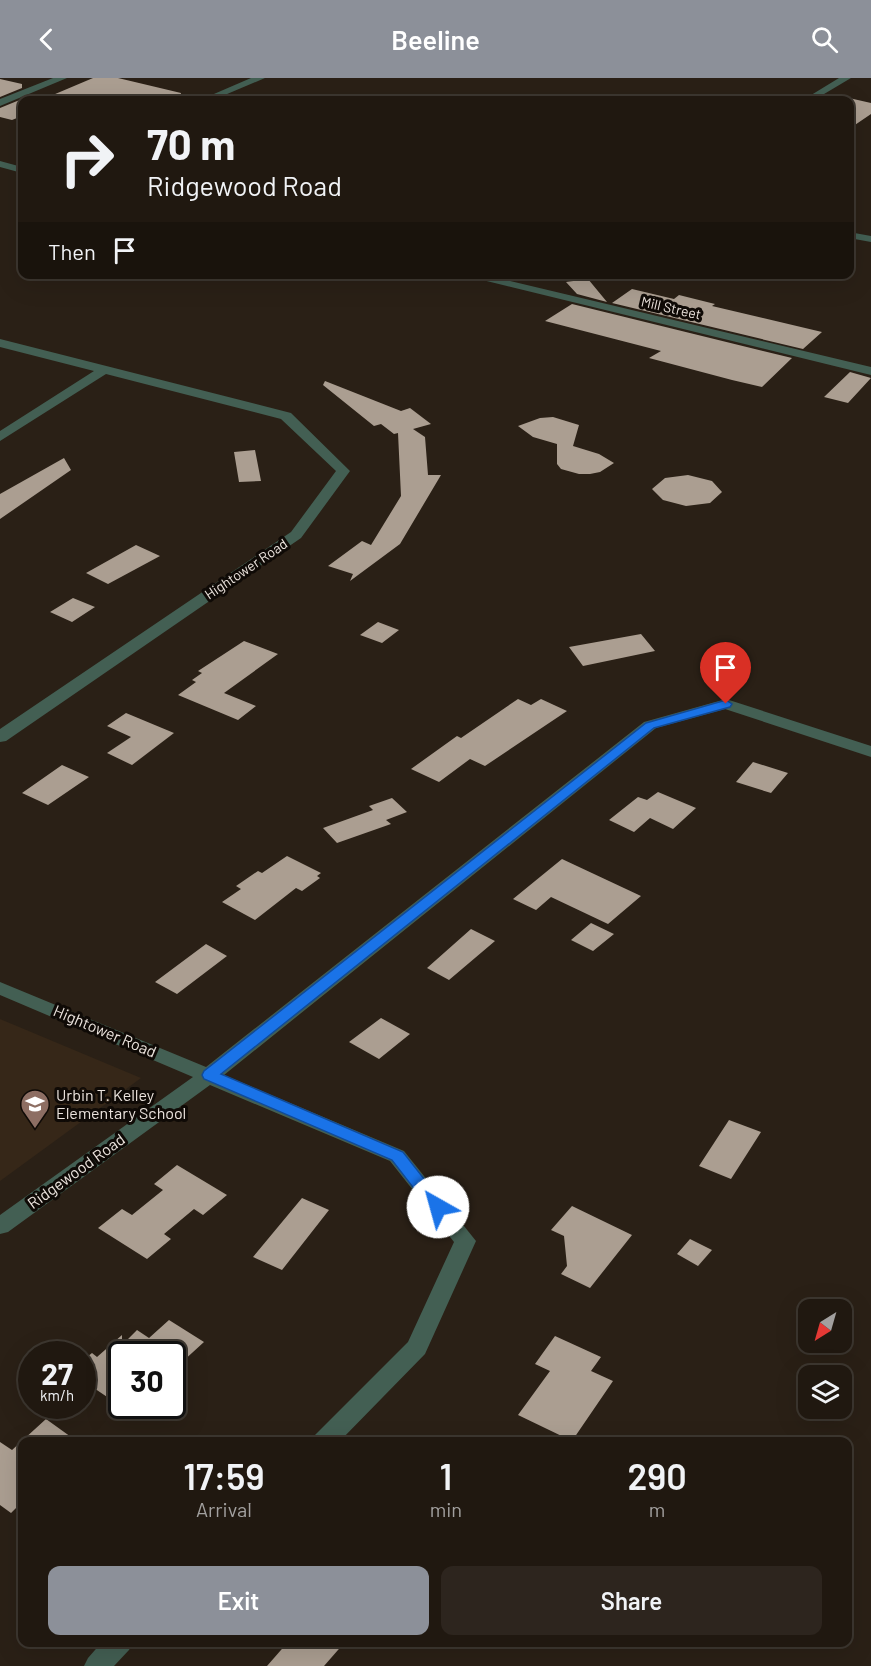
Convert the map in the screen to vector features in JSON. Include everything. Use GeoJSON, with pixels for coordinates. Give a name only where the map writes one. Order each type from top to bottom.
{"type":"FeatureCollection","features":[{"type":"Feature","properties":{"kind":"street"},"geometry":{"type":"LineString","coordinates":[[0,103],[62,78]]}},
{"type":"Feature","properties":{"kind":"street"},"geometry":{"type":"LineString","coordinates":[[217,96],[260,78]]}},
{"type":"Feature","properties":{"kind":"street"},"geometry":{"type":"LineString","coordinates":[[815,96],[846,78]]}},
{"type":"Feature","properties":{"kind":"street"},"geometry":{"type":"LineString","coordinates":[[0,164],[18,169]]}},
{"type":"Feature","properties":{"kind":"street"},"geometry":{"type":"LineString","coordinates":[[854,236],[871,239]]}},
{"type":"Feature","properties":{"kind":"street","name":"Mill Street"},"geometry":{"type":"LineString","coordinates":[[484,279],[871,370]]}},
{"type":"Feature","properties":{"kind":"street"},"geometry":{"type":"LineString","coordinates":[[505,284],[512,279]]}},
{"type":"Feature","properties":{"kind":"street","name":"Hightower Road"},"geometry":{"type":"LineString","coordinates":[[0,343],[286,416],[343,471],[296,535],[0,737]]}},
{"type":"Feature","properties":{"kind":"street"},"geometry":{"type":"LineString","coordinates":[[0,437],[105,369]]}},
{"type":"Feature","properties":{"kind":"street","name":"Ridgewood Road"},"geometry":{"type":"LineString","coordinates":[[0,1226],[210,1075],[650,725],[726,704],[871,752]]}},
{"type":"Feature","properties":{"kind":"street","name":"Hightower Road"},"geometry":{"type":"LineString","coordinates":[[0,988],[397,1156],[465,1241],[417,1348],[327,1437]]}},
{"type":"Feature","properties":{"kind":"street"},"geometry":{"type":"LineString","coordinates":[[97,1666],[115,1647]]}},
{"type":"Feature","properties":{"kind":"shaded area","name":"Urbin T. Kelley Elementary School"},"geometry":{"type":"Polygon","coordinates":[[[0,1019],[141,1078],[0,1181],[0,1019]]]}},
{"type":"Feature","properties":{"kind":"building"},"geometry":{"type":"Polygon","coordinates":[[[93,78],[118,78],[181,93],[181,96],[50,96],[93,78]]]}},
{"type":"Feature","properties":{"kind":"building"},"geometry":{"type":"Polygon","coordinates":[[[0,79],[22,84],[22,88],[0,97],[0,79]]]}},
{"type":"Feature","properties":{"kind":"building"},"geometry":{"type":"Polygon","coordinates":[[[854,99],[871,103],[871,114],[854,126],[854,99]]]}},
{"type":"Feature","properties":{"kind":"building"},"geometry":{"type":"Polygon","coordinates":[[[18,101],[18,118],[12,120],[0,117],[0,108],[18,101]]]}},
{"type":"Feature","properties":{"kind":"building"},"geometry":{"type":"Polygon","coordinates":[[[588,279],[607,302],[577,294],[566,282],[588,279]]]}},
{"type":"Feature","properties":{"kind":"building"},"geometry":{"type":"Polygon","coordinates":[[[632,289],[674,299],[679,295],[715,304],[712,306],[822,332],[803,349],[612,303],[632,289]]]}},
{"type":"Feature","properties":{"kind":"building"},"geometry":{"type":"Polygon","coordinates":[[[572,304],[792,358],[762,387],[732,380],[649,358],[661,351],[545,321],[572,304]]]}},
{"type":"Feature","properties":{"kind":"building"},"geometry":{"type":"Polygon","coordinates":[[[850,372],[871,378],[848,403],[824,397],[850,372]]]}},
{"type":"Feature","properties":{"kind":"building"},"geometry":{"type":"Polygon","coordinates":[[[325,381],[401,411],[410,408],[431,424],[413,429],[425,437],[428,475],[441,475],[400,544],[350,581],[353,574],[328,566],[362,541],[371,545],[401,496],[398,433],[394,434],[381,424],[374,426],[323,385],[325,381]]]}},
{"type":"Feature","properties":{"kind":"building"},"geometry":{"type":"Polygon","coordinates":[[[553,417],[579,425],[573,446],[599,454],[614,463],[600,472],[590,474],[579,474],[561,469],[557,464],[557,444],[533,437],[518,426],[540,418],[553,417]]]}},
{"type":"Feature","properties":{"kind":"building"},"geometry":{"type":"Polygon","coordinates":[[[255,450],[261,481],[239,482],[234,452],[255,450]]]}},
{"type":"Feature","properties":{"kind":"building"},"geometry":{"type":"Polygon","coordinates":[[[64,458],[71,470],[0,519],[0,494],[64,458]]]}},
{"type":"Feature","properties":{"kind":"building"},"geometry":{"type":"Polygon","coordinates":[[[688,475],[712,481],[722,492],[710,503],[686,506],[663,500],[652,489],[665,478],[688,475]]]}},
{"type":"Feature","properties":{"kind":"building"},"geometry":{"type":"Polygon","coordinates":[[[136,545],[160,556],[108,584],[86,573],[136,545]]]}},
{"type":"Feature","properties":{"kind":"building"},"geometry":{"type":"Polygon","coordinates":[[[73,598],[95,607],[72,622],[50,612],[73,598]]]}},
{"type":"Feature","properties":{"kind":"building"},"geometry":{"type":"Polygon","coordinates":[[[378,622],[399,630],[382,643],[360,635],[378,622]]]}},
{"type":"Feature","properties":{"kind":"building"},"geometry":{"type":"Polygon","coordinates":[[[641,634],[655,651],[583,666],[569,647],[641,634]]]}},
{"type":"Feature","properties":{"kind":"building"},"geometry":{"type":"Polygon","coordinates":[[[244,641],[278,654],[224,693],[256,706],[238,720],[178,695],[196,682],[192,680],[202,673],[198,671],[244,641]]]}},
{"type":"Feature","properties":{"kind":"building"},"geometry":{"type":"Polygon","coordinates":[[[518,699],[531,705],[541,699],[567,711],[485,766],[470,759],[439,782],[411,769],[457,736],[461,738],[518,699]]]}},
{"type":"Feature","properties":{"kind":"building"},"geometry":{"type":"Polygon","coordinates":[[[126,713],[174,733],[132,765],[107,753],[131,737],[107,726],[126,713]]]}},
{"type":"Feature","properties":{"kind":"building"},"geometry":{"type":"Polygon","coordinates":[[[753,762],[788,773],[771,793],[736,782],[753,762]]]}},
{"type":"Feature","properties":{"kind":"building"},"geometry":{"type":"Polygon","coordinates":[[[62,765],[89,777],[48,805],[22,793],[62,765]]]}},
{"type":"Feature","properties":{"kind":"building"},"geometry":{"type":"Polygon","coordinates":[[[658,792],[696,808],[673,829],[650,818],[634,832],[609,820],[638,797],[647,800],[658,792]]]}},
{"type":"Feature","properties":{"kind":"building"},"geometry":{"type":"Polygon","coordinates":[[[392,798],[407,812],[386,820],[391,824],[337,843],[323,828],[373,810],[369,806],[392,798]]]}},
{"type":"Feature","properties":{"kind":"building"},"geometry":{"type":"Polygon","coordinates":[[[287,856],[321,873],[317,876],[320,878],[302,891],[296,888],[255,920],[222,902],[241,889],[236,886],[258,871],[262,873],[287,856]]]}},
{"type":"Feature","properties":{"kind":"building"},"geometry":{"type":"Polygon","coordinates":[[[562,859],[641,896],[608,924],[551,897],[536,910],[513,899],[562,859]]]}},
{"type":"Feature","properties":{"kind":"building"},"geometry":{"type":"Polygon","coordinates":[[[591,923],[614,934],[593,951],[571,940],[591,923]]]}},
{"type":"Feature","properties":{"kind":"building"},"geometry":{"type":"Polygon","coordinates":[[[471,929],[495,941],[449,980],[427,968],[471,929]]]}},
{"type":"Feature","properties":{"kind":"building"},"geometry":{"type":"Polygon","coordinates":[[[206,944],[227,956],[177,994],[155,982],[206,944]]]}},
{"type":"Feature","properties":{"kind":"building"},"geometry":{"type":"Polygon","coordinates":[[[381,1018],[410,1034],[379,1059],[349,1042],[381,1018]]]}},
{"type":"Feature","properties":{"kind":"building"},"geometry":{"type":"Polygon","coordinates":[[[729,1120],[761,1132],[731,1179],[699,1166],[729,1120]]]}},
{"type":"Feature","properties":{"kind":"building"},"geometry":{"type":"Polygon","coordinates":[[[177,1165],[227,1195],[203,1215],[194,1209],[164,1234],[171,1239],[147,1259],[98,1228],[122,1209],[132,1215],[163,1190],[154,1184],[177,1165]]]}},
{"type":"Feature","properties":{"kind":"building"},"geometry":{"type":"Polygon","coordinates":[[[302,1198],[329,1210],[282,1270],[253,1257],[302,1198]]]}},
{"type":"Feature","properties":{"kind":"building"},"geometry":{"type":"Polygon","coordinates":[[[572,1206],[632,1235],[590,1288],[561,1274],[567,1266],[564,1236],[551,1230],[572,1206]]]}},
{"type":"Feature","properties":{"kind":"building"},"geometry":{"type":"Polygon","coordinates":[[[690,1239],[712,1250],[698,1266],[677,1254],[690,1239]]]}},
{"type":"Feature","properties":{"kind":"building"},"geometry":{"type":"Polygon","coordinates":[[[169,1320],[204,1342],[186,1358],[186,1341],[126,1341],[137,1330],[149,1338],[169,1320]]]}},
{"type":"Feature","properties":{"kind":"building"},"geometry":{"type":"Polygon","coordinates":[[[555,1336],[601,1357],[591,1371],[613,1381],[575,1437],[564,1437],[518,1415],[550,1371],[535,1364],[555,1336]]]}},
{"type":"Feature","properties":{"kind":"building"},"geometry":{"type":"Polygon","coordinates":[[[108,1347],[108,1398],[96,1389],[97,1357],[108,1347]]]}},
{"type":"Feature","properties":{"kind":"building"},"geometry":{"type":"Polygon","coordinates":[[[46,1419],[71,1437],[26,1437],[46,1419]]]}},
{"type":"Feature","properties":{"kind":"building"},"geometry":{"type":"Polygon","coordinates":[[[0,1442],[12,1450],[18,1445],[18,1506],[11,1513],[0,1505],[0,1442]]]}},
{"type":"Feature","properties":{"kind":"building"},"geometry":{"type":"Polygon","coordinates":[[[284,1647],[341,1647],[324,1666],[267,1666],[284,1647]]]}},
{"type":"Feature","properties":{"kind":"place","name":"Urbin T. Kelley Elementary School"},"geometry":{"type":"Point","coordinates":[35,1130]}},
{"type":"Feature","properties":{"kind":"route"},"geometry":{"type":"LineString","coordinates":[[438,1207],[397,1156],[210,1075],[650,725],[726,704]]}}]}
